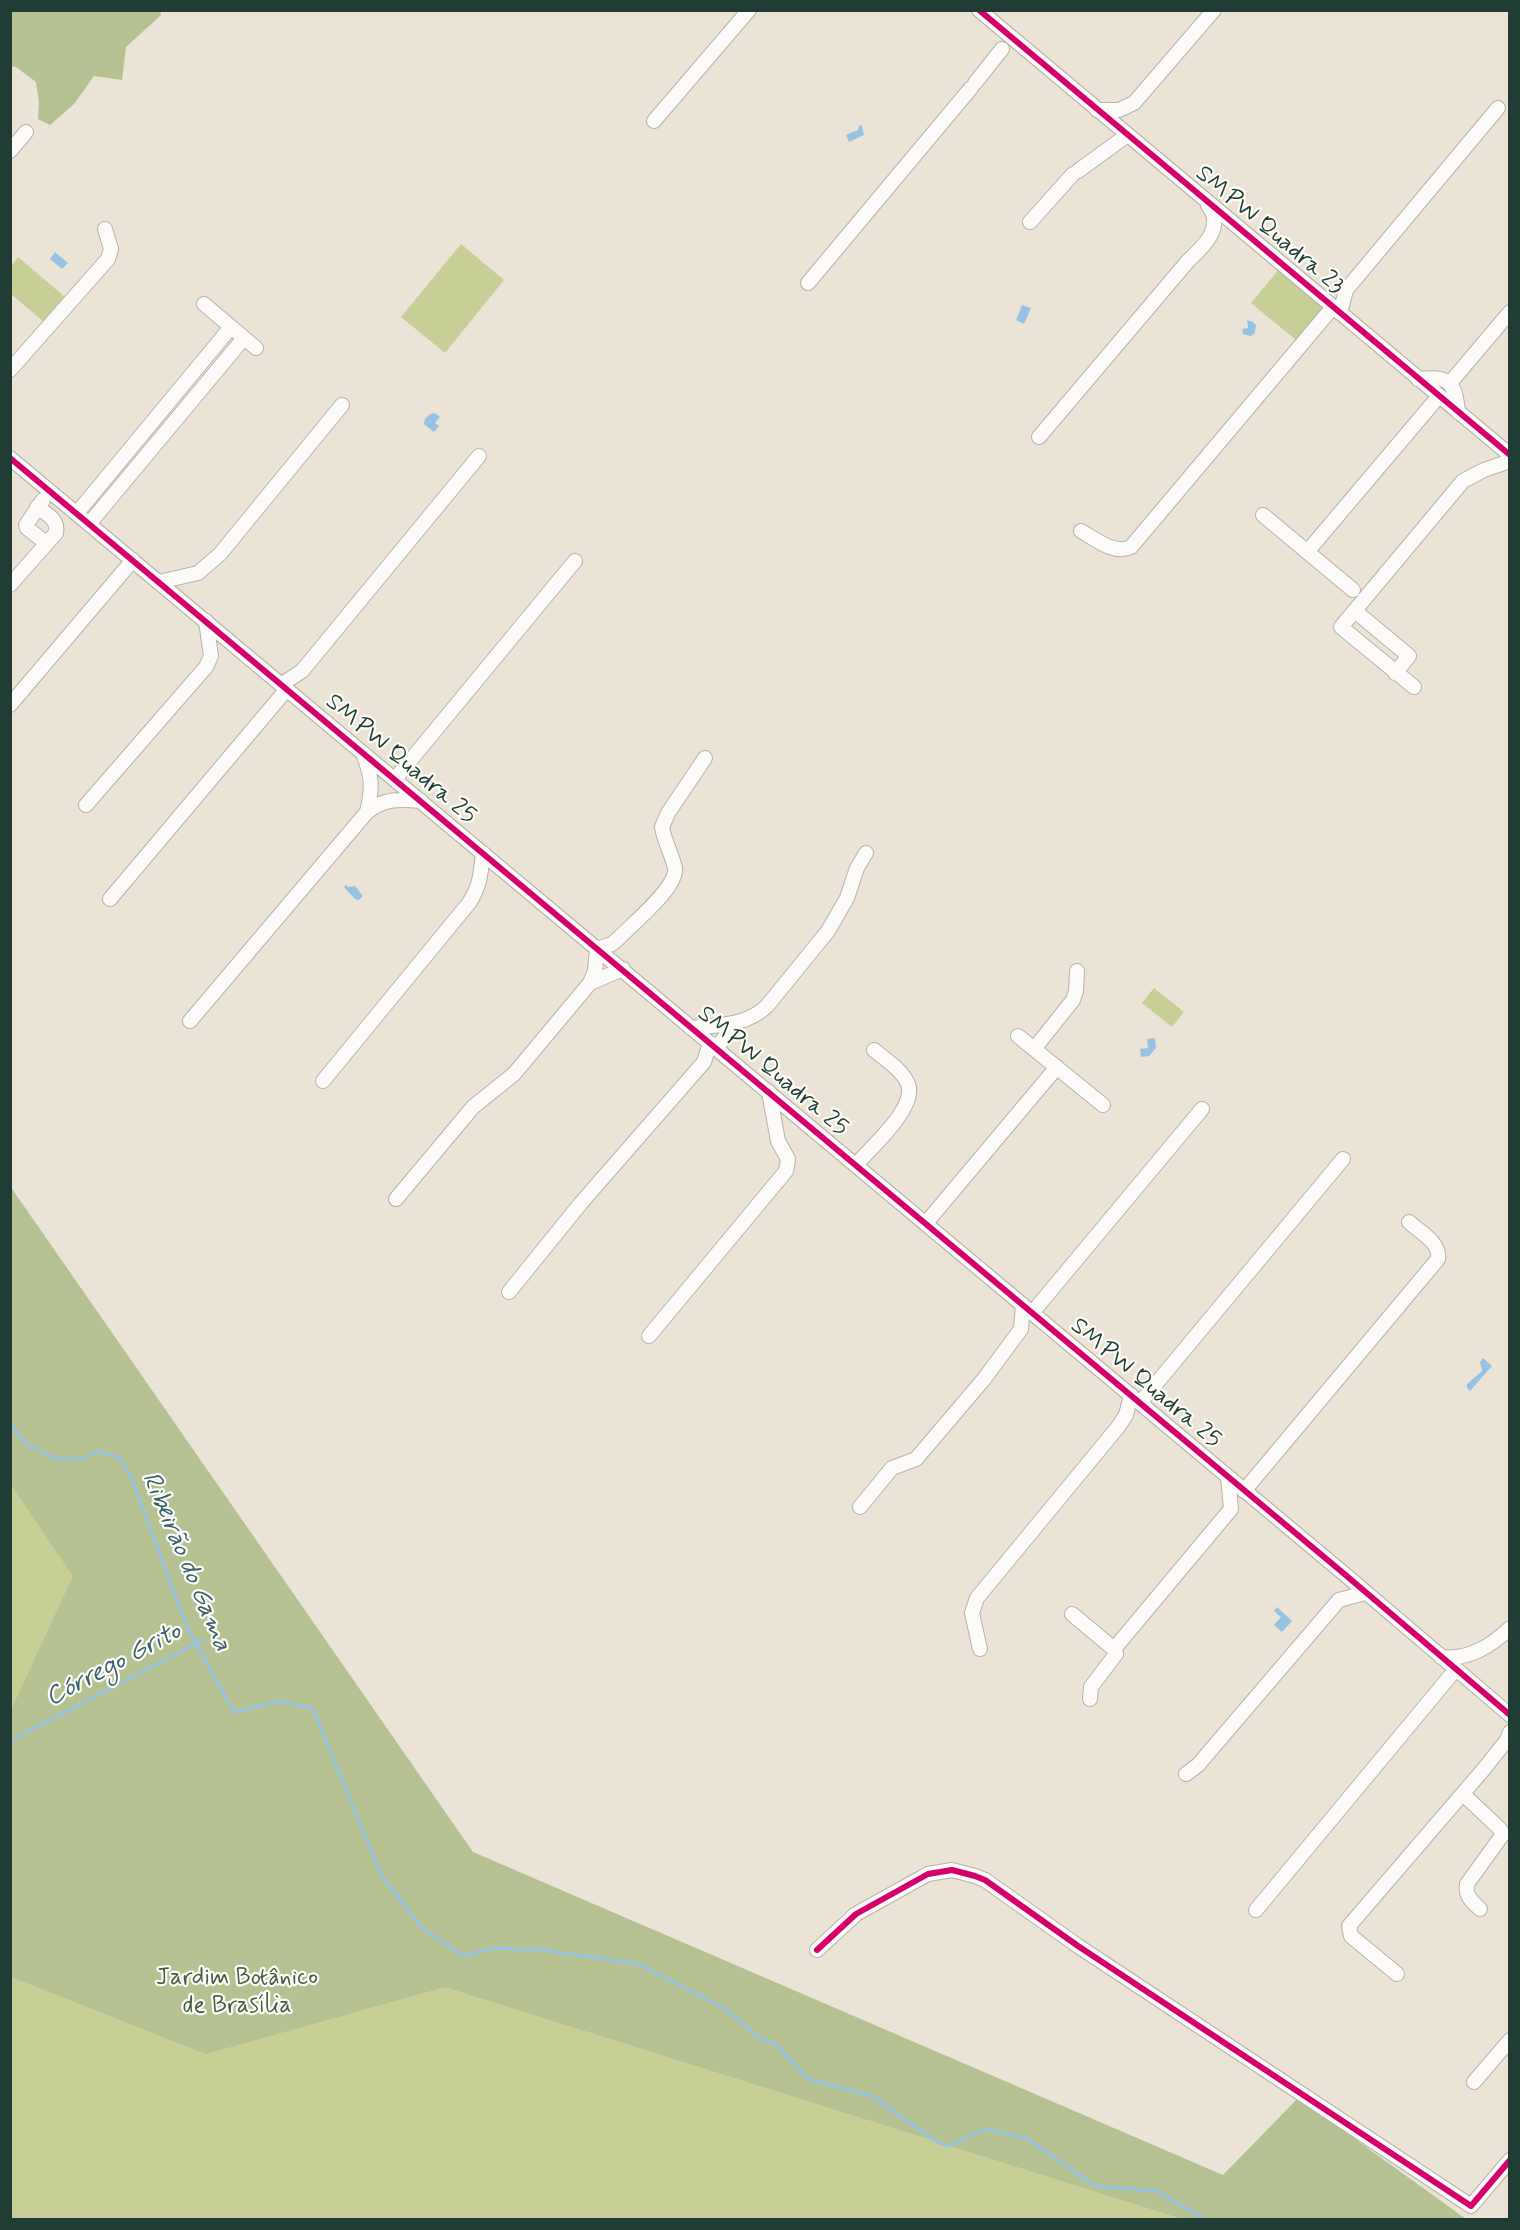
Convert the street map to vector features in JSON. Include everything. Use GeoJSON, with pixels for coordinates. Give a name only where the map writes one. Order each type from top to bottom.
{"type":"FeatureCollection","features":[{"type":"Feature","properties":{"kind":"street"},"geometry":{"type":"LineString","coordinates":[[654,121],[749,10]]}},
{"type":"Feature","properties":{"kind":"street","name":"SMPW Quadra 23"},"geometry":{"type":"LineString","coordinates":[[979,10],[1126,136],[1509,455]]}},
{"type":"Feature","properties":{"kind":"street"},"geometry":{"type":"LineString","coordinates":[[1097,110],[1119,110],[1134,103],[1214,10]]}},
{"type":"Feature","properties":{"kind":"street"},"geometry":{"type":"LineString","coordinates":[[1001,29],[998,41],[1002,49],[1008,51],[1020,46]]}},
{"type":"Feature","properties":{"kind":"street"},"geometry":{"type":"LineString","coordinates":[[808,284],[1002,49]]}},
{"type":"Feature","properties":{"kind":"street"},"geometry":{"type":"LineString","coordinates":[[1081,531],[1116,550],[1131,547],[1498,108]]}},
{"type":"Feature","properties":{"kind":"street"},"geometry":{"type":"LineString","coordinates":[[10,151],[26,132]]}},
{"type":"Feature","properties":{"kind":"street"},"geometry":{"type":"LineString","coordinates":[[1030,222],[1076,172],[1126,136]]}},
{"type":"Feature","properties":{"kind":"street"},"geometry":{"type":"LineString","coordinates":[[1205,201],[1211,208],[1215,225],[1207,242]]}},
{"type":"Feature","properties":{"kind":"street"},"geometry":{"type":"LineString","coordinates":[[10,369],[108,259],[111,249],[105,229]]}},
{"type":"Feature","properties":{"kind":"street"},"geometry":{"type":"LineString","coordinates":[[1039,437],[1181,269],[1207,242],[1221,234],[1245,235]]}},
{"type":"Feature","properties":{"kind":"street"},"geometry":{"type":"LineString","coordinates":[[1332,306],[1346,290]]}},
{"type":"Feature","properties":{"kind":"street"},"geometry":{"type":"LineString","coordinates":[[204,304],[256,348]]}},
{"type":"Feature","properties":{"kind":"street"},"geometry":{"type":"LineString","coordinates":[[1450,383],[1509,312]]}},
{"type":"Feature","properties":{"kind":"street"},"geometry":{"type":"LineString","coordinates":[[77,513],[231,327]]}},
{"type":"Feature","properties":{"kind":"street"},"geometry":{"type":"LineString","coordinates":[[89,524],[244,338]]}},
{"type":"Feature","properties":{"kind":"street"},"geometry":{"type":"LineString","coordinates":[[1418,379],[1437,378],[1450,383],[1455,390],[1458,412]]}},
{"type":"Feature","properties":{"kind":"street"},"geometry":{"type":"LineString","coordinates":[[1307,552],[1439,396]]}},
{"type":"Feature","properties":{"kind":"street"},"geometry":{"type":"LineString","coordinates":[[170,401],[182,412]]}},
{"type":"Feature","properties":{"kind":"street"},"geometry":{"type":"LineString","coordinates":[[159,582],[198,573],[220,554],[342,405]]}},
{"type":"Feature","properties":{"kind":"street"},"geometry":{"type":"LineString","coordinates":[[110,898],[288,689],[479,456]]}},
{"type":"Feature","properties":{"kind":"street","name":"SMPW Quadra 25"},"geometry":{"type":"LineString","coordinates":[[11,458],[1136,1399],[1509,1715]]}},
{"type":"Feature","properties":{"kind":"street"},"geometry":{"type":"LineString","coordinates":[[1414,687],[1341,627],[1463,481],[1509,461]]}},
{"type":"Feature","properties":{"kind":"street"},"geometry":{"type":"LineString","coordinates":[[106,478],[119,489]]}},
{"type":"Feature","properties":{"kind":"street"},"geometry":{"type":"LineString","coordinates":[[46,543],[26,525],[50,491]]}},
{"type":"Feature","properties":{"kind":"street"},"geometry":{"type":"LineString","coordinates":[[10,585],[56,533],[57,524],[38,507]]}},
{"type":"Feature","properties":{"kind":"street"},"geometry":{"type":"LineString","coordinates":[[1263,515],[1353,590]]}},
{"type":"Feature","properties":{"kind":"street"},"geometry":{"type":"LineString","coordinates":[[10,705],[133,560]]}},
{"type":"Feature","properties":{"kind":"street"},"geometry":{"type":"LineString","coordinates":[[395,779],[575,561]]}},
{"type":"Feature","properties":{"kind":"street"},"geometry":{"type":"LineString","coordinates":[[1355,611],[1409,656],[1395,673]]}},
{"type":"Feature","properties":{"kind":"street"},"geometry":{"type":"LineString","coordinates":[[86,805],[206,667],[211,656],[206,621]]}},
{"type":"Feature","properties":{"kind":"street"},"geometry":{"type":"LineString","coordinates":[[362,752],[370,772],[372,785],[367,812]]}},
{"type":"Feature","properties":{"kind":"street"},"geometry":{"type":"LineString","coordinates":[[396,1199],[473,1107],[514,1074],[590,982],[595,971],[597,949],[612,944],[666,890],[673,880],[675,867],[662,827],[668,813],[705,758]]}},
{"type":"Feature","properties":{"kind":"street"},"geometry":{"type":"LineString","coordinates":[[190,1021],[367,812],[378,803],[391,800],[421,801]]}},
{"type":"Feature","properties":{"kind":"street"},"geometry":{"type":"LineString","coordinates":[[323,1081],[473,897],[481,880],[483,853]]}},
{"type":"Feature","properties":{"kind":"street"},"geometry":{"type":"LineString","coordinates":[[691,1028],[734,1024],[760,1012],[822,940],[847,898],[857,868],[866,853]]}},
{"type":"Feature","properties":{"kind":"street"},"geometry":{"type":"LineString","coordinates":[[590,982],[622,969]]}},
{"type":"Feature","properties":{"kind":"street"},"geometry":{"type":"LineString","coordinates":[[1034,1049],[1073,1000],[1077,971]]}},
{"type":"Feature","properties":{"kind":"street"},"geometry":{"type":"LineString","coordinates":[[509,1292],[580,1203],[704,1062],[734,1024]]}},
{"type":"Feature","properties":{"kind":"street"},"geometry":{"type":"LineString","coordinates":[[1018,1036],[1103,1105]]}},
{"type":"Feature","properties":{"kind":"street"},"geometry":{"type":"LineString","coordinates":[[856,1165],[904,1109],[909,1094],[905,1078],[874,1050]]}},
{"type":"Feature","properties":{"kind":"street"},"geometry":{"type":"LineString","coordinates":[[926,1223],[1057,1067]]}},
{"type":"Feature","properties":{"kind":"street"},"geometry":{"type":"LineString","coordinates":[[649,1336],[786,1171],[788,1159],[778,1141],[769,1092]]}},
{"type":"Feature","properties":{"kind":"street"},"geometry":{"type":"LineString","coordinates":[[860,1507],[892,1468],[916,1459],[984,1379],[1032,1313],[1202,1109]]}},
{"type":"Feature","properties":{"kind":"street"},"geometry":{"type":"LineString","coordinates":[[980,1649],[972,1613],[977,1598],[1118,1427],[1136,1399],[1343,1159]]}},
{"type":"Feature","properties":{"kind":"street"},"geometry":{"type":"LineString","coordinates":[[1244,1491],[1438,1259],[1439,1252],[1436,1245],[1409,1222]]}},
{"type":"Feature","properties":{"kind":"street"},"geometry":{"type":"LineString","coordinates":[[1021,1329],[1032,1313]]}},
{"type":"Feature","properties":{"kind":"street"},"geometry":{"type":"LineString","coordinates":[[1114,1649],[1231,1509],[1228,1478]]}},
{"type":"Feature","properties":{"kind":"street"},"geometry":{"type":"LineString","coordinates":[[1231,1509],[1263,1507]]}},
{"type":"Feature","properties":{"kind":"street"},"geometry":{"type":"LineString","coordinates":[[1186,1774],[1198,1765],[1339,1600],[1342,1572]]}},
{"type":"Feature","properties":{"kind":"street"},"geometry":{"type":"LineString","coordinates":[[1339,1600],[1365,1593]]}},
{"type":"Feature","properties":{"kind":"street"},"geometry":{"type":"LineString","coordinates":[[1072,1614],[1114,1649],[1115,1656],[1091,1687],[1090,1699]]}},
{"type":"Feature","properties":{"kind":"street"},"geometry":{"type":"LineString","coordinates":[[1441,1657],[1453,1658],[1483,1649],[1509,1628]]}},
{"type":"Feature","properties":{"kind":"street"},"geometry":{"type":"LineString","coordinates":[[1256,1910],[1456,1669]]}},
{"type":"Feature","properties":{"kind":"street"},"geometry":{"type":"LineString","coordinates":[[1397,1974],[1351,1935],[1349,1926],[1463,1794],[1508,1737]]}},
{"type":"Feature","properties":{"kind":"street"},"geometry":{"type":"LineString","coordinates":[[1463,1794],[1503,1834],[1467,1884],[1468,1897],[1480,1909]]}},
{"type":"Feature","properties":{"kind":"street"},"geometry":{"type":"LineString","coordinates":[[818,1950],[842,1925],[871,1904],[928,1874],[952,1870],[961,1871],[985,1880],[1087,1952],[1471,2206],[1509,2160]]}},
{"type":"Feature","properties":{"kind":"street"},"geometry":{"type":"LineString","coordinates":[[1474,2082],[1509,2040]]}},
{"type":"Feature","properties":{"kind":"green space"},"geometry":{"type":"Polygon","coordinates":[[[11,10],[160,10],[161,15],[126,47],[122,80],[94,76],[74,104],[50,125],[38,119],[39,102],[36,82],[16,67],[11,66],[11,10]]]}},
{"type":"Feature","properties":{"kind":"green space"},"geometry":{"type":"Polygon","coordinates":[[[461,244],[504,280],[445,353],[401,317],[461,244]]]}},
{"type":"Feature","properties":{"kind":"green space"},"geometry":{"type":"Polygon","coordinates":[[[18,257],[65,297],[44,322],[11,294],[11,266],[18,257]]]}},
{"type":"Feature","properties":{"kind":"green space"},"geometry":{"type":"Polygon","coordinates":[[[1281,267],[1326,306],[1296,340],[1251,303],[1281,267]]]}},
{"type":"Feature","properties":{"kind":"green space"},"geometry":{"type":"Polygon","coordinates":[[[1154,988],[1184,1012],[1172,1027],[1142,1003],[1154,988]]]}},
{"type":"Feature","properties":{"kind":"green space"},"geometry":{"type":"Polygon","coordinates":[[[10,1186],[473,1852],[1223,2175],[1298,2098],[1466,2219],[1181,2219],[445,1987],[206,2054],[11,1977],[11,1710],[73,1576],[11,1485],[10,1186]]]}},
{"type":"Feature","properties":{"kind":"green space","name":"Jardim Botânico de Brasília"},"geometry":{"type":"Polygon","coordinates":[[[11,1420],[582,2030],[1181,2219],[11,2220],[11,1420]]]}},
{"type":"Feature","properties":{"kind":"water"},"geometry":{"type":"Polygon","coordinates":[[[859,125],[862,126],[864,135],[849,142],[846,135],[858,130],[859,125]]]}},
{"type":"Feature","properties":{"kind":"water"},"geometry":{"type":"Polygon","coordinates":[[[55,252],[68,263],[62,269],[50,259],[55,252]]]}},
{"type":"Feature","properties":{"kind":"water"},"geometry":{"type":"Polygon","coordinates":[[[1022,305],[1031,308],[1024,324],[1016,320],[1022,305]]]}},
{"type":"Feature","properties":{"kind":"water"},"geometry":{"type":"Polygon","coordinates":[[[1247,320],[1256,325],[1255,333],[1251,336],[1243,334],[1242,329],[1248,328],[1247,320]]]}},
{"type":"Feature","properties":{"kind":"water"},"geometry":{"type":"Polygon","coordinates":[[[435,413],[440,417],[435,423],[439,426],[434,432],[424,424],[430,414],[435,413]]]}},
{"type":"Feature","properties":{"kind":"water"},"geometry":{"type":"Polygon","coordinates":[[[346,885],[355,886],[363,896],[359,900],[355,899],[344,887],[346,885]]]}},
{"type":"Feature","properties":{"kind":"water"},"geometry":{"type":"Polygon","coordinates":[[[1155,1038],[1156,1048],[1149,1056],[1141,1057],[1140,1049],[1148,1048],[1147,1039],[1155,1038]]]}},
{"type":"Feature","properties":{"kind":"water"},"geometry":{"type":"Polygon","coordinates":[[[1483,1358],[1492,1366],[1470,1391],[1467,1384],[1482,1371],[1480,1362],[1483,1358]]]}},
{"type":"Feature","properties":{"kind":"water"},"geometry":{"type":"Polygon","coordinates":[[[1277,1607],[1292,1621],[1282,1632],[1274,1625],[1281,1617],[1274,1611],[1277,1607]]]}},
{"type":"Feature","properties":{"kind":"waterway","name":"Ribeirão do Gama"},"geometry":{"type":"LineString","coordinates":[[10,1423],[25,1443],[56,1459],[81,1459],[98,1451],[120,1458],[132,1479],[187,1627],[234,1712],[281,1701],[313,1709],[382,1877],[423,1929],[464,1956],[493,1948],[542,1950],[638,1964],[724,2008],[762,2040],[774,2043],[808,2079],[872,2096],[937,2142],[949,2146],[985,2129],[1026,2138],[1095,2186],[1157,2191],[1206,2220]]}},
{"type":"Feature","properties":{"kind":"waterway","name":"Córrego Grito"},"geometry":{"type":"LineString","coordinates":[[10,1741],[203,1640]]}},
{"type":"Feature","properties":{"kind":"cycle path"},"geometry":{"type":"LineString","coordinates":[[979,10],[1510,455]]}},
{"type":"Feature","properties":{"kind":"cycle path"},"geometry":{"type":"LineString","coordinates":[[10,458],[1510,1715]]}},
{"type":"Feature","properties":{"kind":"cycle path"},"geometry":{"type":"LineString","coordinates":[[817,1950],[856,1914],[928,1874],[952,1870],[975,1876],[985,1880],[1078,1946],[1471,2206],[1510,2160]]}}]}
